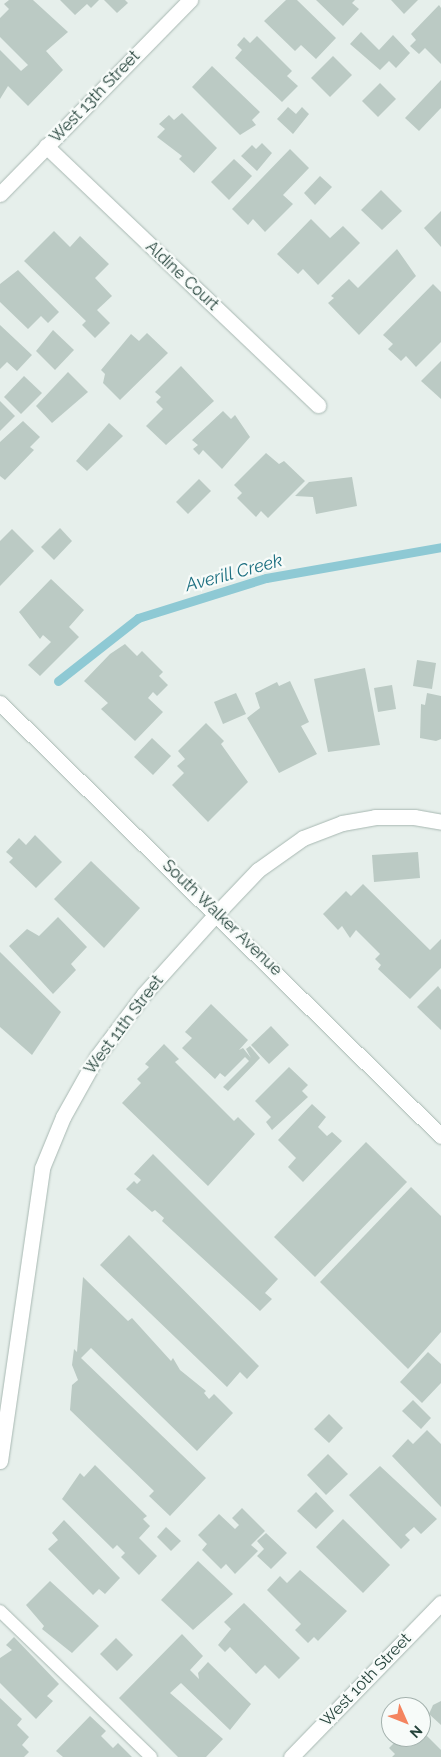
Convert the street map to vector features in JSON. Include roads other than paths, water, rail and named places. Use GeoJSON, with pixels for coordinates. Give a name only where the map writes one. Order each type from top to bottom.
{"type":"FeatureCollection","features":[{"type":"Feature","properties":{"kind":"street","name":"West 13th Street"},"geometry":{"type":"LineString","coordinates":[[0,194],[190,0]]}},
{"type":"Feature","properties":{"kind":"street","name":"Aldine Court"},"geometry":{"type":"LineString","coordinates":[[46,146],[318,405]]}},
{"type":"Feature","properties":{"kind":"street","name":"South Walker Avenue"},"geometry":{"type":"LineString","coordinates":[[0,703],[217,913],[441,1136]]}},
{"type":"Feature","properties":{"kind":"street","name":"West 11th Street"},"geometry":{"type":"LineString","coordinates":[[0,1461],[42,1168],[63,1116],[96,1058],[144,994],[217,913],[258,870],[303,838],[342,823],[375,817],[414,817],[441,822]]}},
{"type":"Feature","properties":{"kind":"street","name":"West 10th Street"},"geometry":{"type":"LineString","coordinates":[[291,1757],[441,1603]]}},
{"type":"Feature","properties":{"kind":"lane"},"geometry":{"type":"LineString","coordinates":[[0,1611],[151,1757]]}},
{"type":"Feature","properties":{"kind":"waterway","name":"Averill Creek"},"geometry":{"type":"LineString","coordinates":[[58,681],[138,618],[266,578],[441,547]]}}]}
